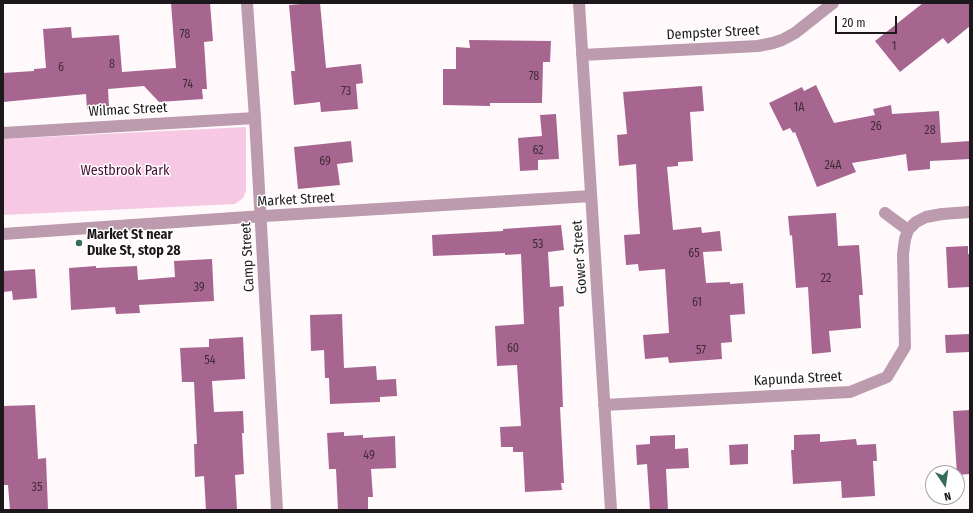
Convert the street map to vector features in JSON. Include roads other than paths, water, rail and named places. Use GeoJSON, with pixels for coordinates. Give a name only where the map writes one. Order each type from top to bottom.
{"type":"FeatureCollection","features":[{"type":"Feature","properties":{"kind":"street","name":"Camp Street"},"geometry":{"type":"LineString","coordinates":[[247,3],[261,217],[277,510]]}},
{"type":"Feature","properties":{"kind":"street","name":"Gower Street"},"geometry":{"type":"LineString","coordinates":[[579,3],[611,510]]}},
{"type":"Feature","properties":{"kind":"street","name":"Dempster Street"},"geometry":{"type":"LineString","coordinates":[[582,55],[758,46],[773,43],[795,33],[833,3]]}},
{"type":"Feature","properties":{"kind":"street","name":"Wilmac Street"},"geometry":{"type":"LineString","coordinates":[[3,133],[255,118]]}},
{"type":"Feature","properties":{"kind":"street","name":"Market Street"},"geometry":{"type":"LineString","coordinates":[[3,234],[591,196]]}},
{"type":"Feature","properties":{"kind":"street"},"geometry":{"type":"LineString","coordinates":[[885,213],[908,230],[916,222],[926,217],[970,212]]}},
{"type":"Feature","properties":{"kind":"street","name":"Kapunda Street"},"geometry":{"type":"LineString","coordinates":[[604,405],[850,392],[887,376],[906,347],[903,254],[908,230]]}},
{"type":"Feature","properties":{"kind":"place","name":"Market St near Duke St, stop 28"},"geometry":{"type":"Point","coordinates":[79,243]}},
{"type":"Feature","properties":{"kind":"park label","name":"Westbrook Park"},"geometry":{"type":"Point","coordinates":[125,171]}}]}
